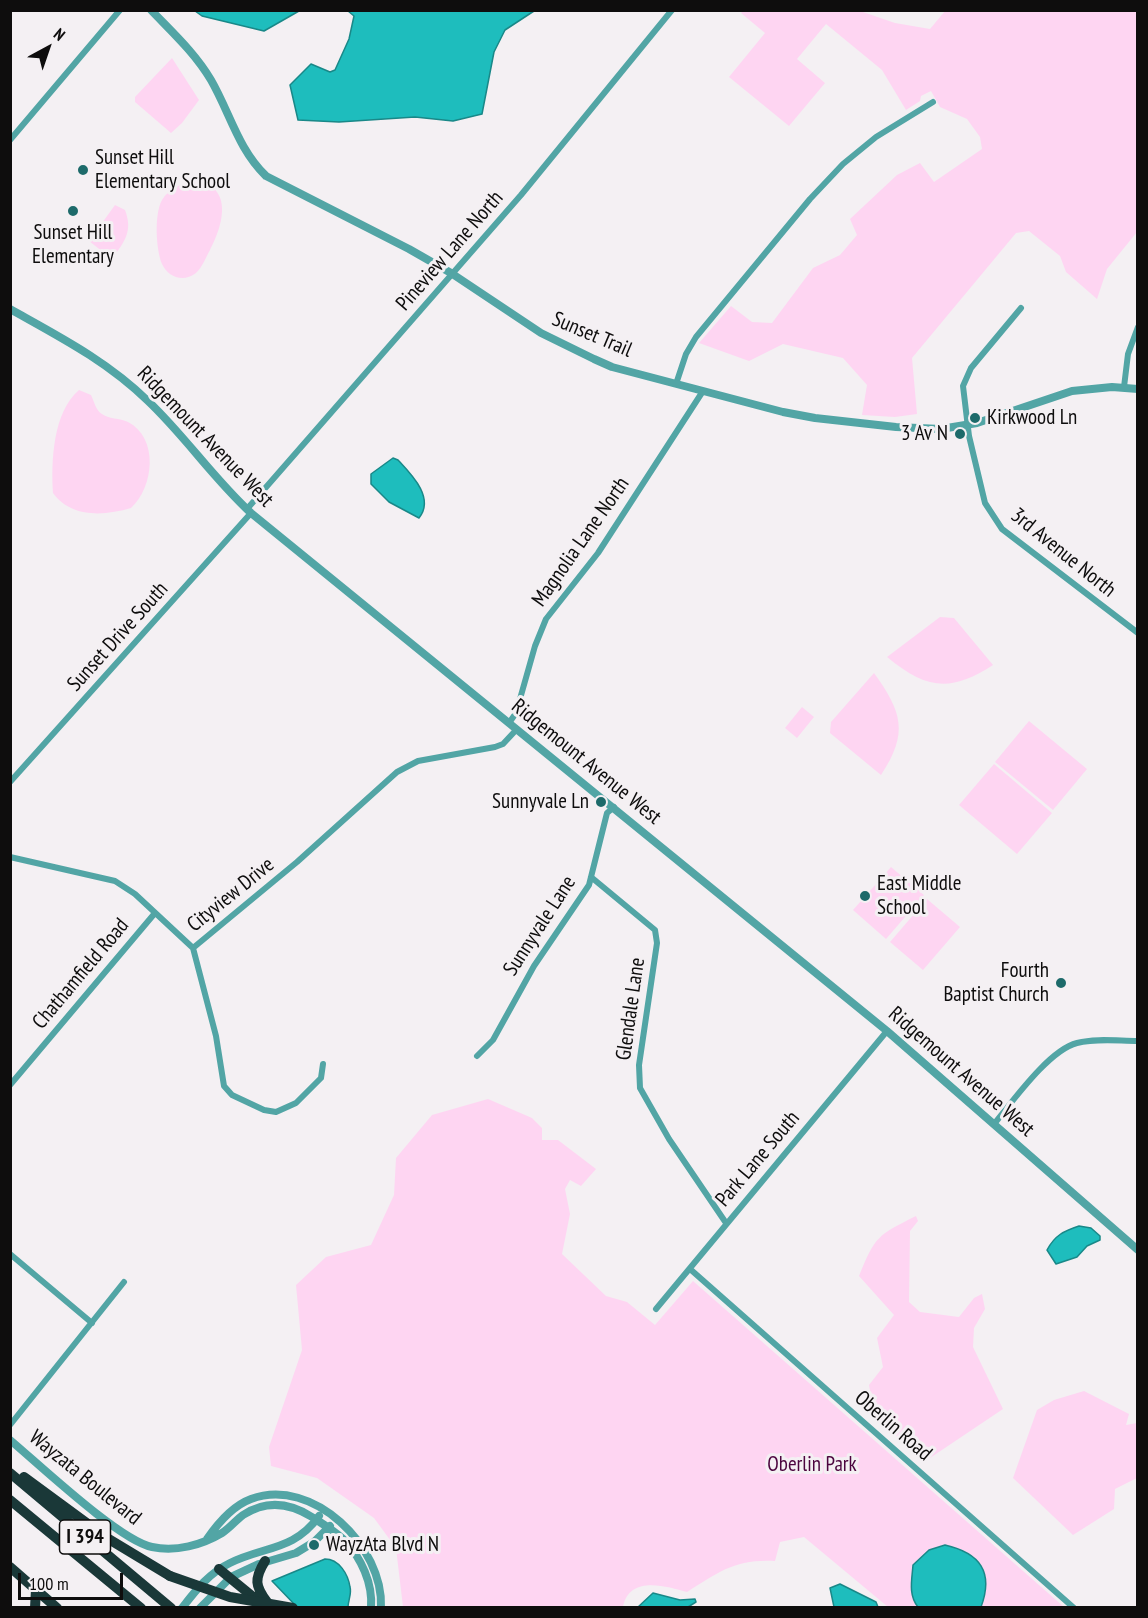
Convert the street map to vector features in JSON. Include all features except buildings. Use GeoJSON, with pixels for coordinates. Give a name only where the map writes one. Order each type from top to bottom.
{"type":"FeatureCollection","features":[{"type":"Feature","properties":{"kind":"highway"},"geometry":{"type":"LineString","coordinates":[[10,1466],[107,1538],[170,1576],[222,1595],[293,1608]]}},
{"type":"Feature","properties":{"kind":"highway","name":"I 394"},"geometry":{"type":"LineString","coordinates":[[10,1473],[171,1608]]}},
{"type":"Feature","properties":{"kind":"highway","name":"I 394"},"geometry":{"type":"LineString","coordinates":[[10,1500],[141,1608]]}},
{"type":"Feature","properties":{"kind":"highway"},"geometry":{"type":"LineString","coordinates":[[265,1561],[257,1575],[256,1585],[271,1608]]}},
{"type":"Feature","properties":{"kind":"highway"},"geometry":{"type":"LineString","coordinates":[[10,1567],[57,1608]]}},
{"type":"Feature","properties":{"kind":"highway"},"geometry":{"type":"LineString","coordinates":[[219,1569],[266,1608]]}},
{"type":"Feature","properties":{"kind":"highway"},"geometry":{"type":"LineString","coordinates":[[35,1608],[36,1589]]}},
{"type":"Feature","properties":{"kind":"street"},"geometry":{"type":"LineString","coordinates":[[10,140],[120,10]]}},
{"type":"Feature","properties":{"kind":"street","name":"Sunset Trail"},"geometry":{"type":"LineString","coordinates":[[151,10],[200,63],[247,154],[266,176],[451,273],[541,333],[612,367],[814,418],[924,429],[968,424],[1072,391],[1125,387],[1137,389]]}},
{"type":"Feature","properties":{"kind":"street","name":"Pineview Lane North"},"geometry":{"type":"LineString","coordinates":[[249,511],[451,273],[521,195],[672,10]]}},
{"type":"Feature","properties":{"kind":"street"},"geometry":{"type":"LineString","coordinates":[[676,384],[686,354],[696,338],[810,199],[862,147],[933,102]]}},
{"type":"Feature","properties":{"kind":"street","name":"3rd Avenue North"},"geometry":{"type":"LineString","coordinates":[[1021,308],[966,376],[963,386],[973,453],[986,503],[1002,529],[1137,633]]}},
{"type":"Feature","properties":{"kind":"street","name":"Ridgemount Avenue West"},"geometry":{"type":"LineString","coordinates":[[10,309],[88,352],[118,373],[150,402],[218,481],[249,511],[887,1031],[1137,1250]]}},
{"type":"Feature","properties":{"kind":"street"},"geometry":{"type":"LineString","coordinates":[[1125,387],[1128,354],[1137,327]]}},
{"type":"Feature","properties":{"kind":"street","name":"Magnolia Lane North"},"geometry":{"type":"LineString","coordinates":[[508,723],[516,713],[535,646],[546,619],[598,553],[703,391]]}},
{"type":"Feature","properties":{"kind":"street","name":"Sunset Drive South"},"geometry":{"type":"LineString","coordinates":[[10,782],[249,511]]}},
{"type":"Feature","properties":{"kind":"street","name":"Cityview Drive"},"geometry":{"type":"LineString","coordinates":[[323,1064],[321,1078],[287,1109],[276,1112],[264,1110],[232,1095],[224,1086],[216,1036],[193,948],[297,862],[397,772],[418,761],[495,747],[502,744],[516,729]]}},
{"type":"Feature","properties":{"kind":"street","name":"Sunnyvale Lane"},"geometry":{"type":"LineString","coordinates":[[477,1056],[493,1040],[516,994],[584,894],[591,877],[607,813],[614,807]]}},
{"type":"Feature","properties":{"kind":"street"},"geometry":{"type":"LineString","coordinates":[[10,856],[102,876],[125,887],[193,948]]}},
{"type":"Feature","properties":{"kind":"street","name":"Glendale Lane"},"geometry":{"type":"LineString","coordinates":[[591,877],[654,930],[657,943],[639,1065],[640,1088],[669,1139],[726,1223]]}},
{"type":"Feature","properties":{"kind":"street","name":"Chathamfield Road"},"geometry":{"type":"LineString","coordinates":[[10,1085],[154,913]]}},
{"type":"Feature","properties":{"kind":"street","name":"Park Lane South"},"geometry":{"type":"LineString","coordinates":[[656,1309],[887,1031]]}},
{"type":"Feature","properties":{"kind":"street"},"geometry":{"type":"LineString","coordinates":[[994,1124],[1052,1058],[1067,1046],[1084,1042],[1137,1041]]}},
{"type":"Feature","properties":{"kind":"street"},"geometry":{"type":"LineString","coordinates":[[10,1254],[92,1323]]}},
{"type":"Feature","properties":{"kind":"street","name":"Oberlin Road"},"geometry":{"type":"LineString","coordinates":[[690,1269],[1074,1608]]}},
{"type":"Feature","properties":{"kind":"street"},"geometry":{"type":"LineString","coordinates":[[10,1425],[124,1282]]}},
{"type":"Feature","properties":{"kind":"street","name":"Wayzata Boulevard"},"geometry":{"type":"LineString","coordinates":[[10,1440],[132,1539],[163,1549],[188,1547],[223,1533],[248,1512],[263,1506],[293,1507],[317,1520],[342,1538],[360,1562],[370,1589],[371,1608]]}},
{"type":"Feature","properties":{"kind":"street"},"geometry":{"type":"LineString","coordinates":[[207,1539],[234,1509],[250,1499],[262,1496],[298,1496],[323,1510],[359,1541],[369,1555],[380,1586],[381,1608]]}},
{"type":"Feature","properties":{"kind":"street"},"geometry":{"type":"LineString","coordinates":[[182,1608],[203,1583],[219,1569],[241,1558],[296,1540],[306,1533],[323,1510]]}},
{"type":"Feature","properties":{"kind":"street"},"geometry":{"type":"LineString","coordinates":[[200,1608],[231,1577],[265,1561],[296,1553],[314,1542],[336,1520]]}},
{"type":"Feature","properties":{"kind":"green space"},"geometry":{"type":"Polygon","coordinates":[[[743,11],[860,11],[895,23],[930,29],[945,11],[1137,11],[1137,232],[1107,269],[1097,299],[1066,272],[1060,256],[1029,231],[1016,233],[912,358],[917,414],[895,417],[862,415],[867,385],[843,358],[783,344],[749,361],[699,343],[731,306],[752,322],[772,323],[813,268],[840,255],[857,235],[850,219],[897,175],[920,163],[934,182],[982,149],[980,137],[967,119],[940,107],[931,91],[921,96],[920,101],[906,110],[882,70],[826,24],[797,59],[825,83],[789,126],[729,77],[765,33],[741,13],[743,11]]]}},
{"type":"Feature","properties":{"kind":"green space"},"geometry":{"type":"Polygon","coordinates":[[[172,58],[199,100],[182,123],[171,133],[135,102],[135,97],[172,58]]]}},
{"type":"Feature","properties":{"kind":"green space"},"geometry":{"type":"Polygon","coordinates":[[[196,180],[208,184],[216,191],[221,199],[221,219],[215,240],[200,268],[191,276],[181,278],[168,272],[160,258],[157,241],[159,206],[172,189],[196,180]]]}},
{"type":"Feature","properties":{"kind":"green space"},"geometry":{"type":"Polygon","coordinates":[[[115,205],[125,210],[128,230],[124,241],[112,259],[89,241],[115,205]]]}},
{"type":"Feature","properties":{"kind":"green space"},"geometry":{"type":"Polygon","coordinates":[[[79,390],[91,395],[100,413],[128,422],[138,429],[145,439],[150,463],[148,476],[145,488],[131,508],[110,513],[78,511],[60,501],[53,493],[53,452],[59,424],[70,399],[79,390]]]}},
{"type":"Feature","properties":{"kind":"green space"},"geometry":{"type":"Polygon","coordinates":[[[940,617],[954,618],[993,665],[964,680],[938,684],[914,676],[887,657],[940,617]]]}},
{"type":"Feature","properties":{"kind":"green space"},"geometry":{"type":"Polygon","coordinates":[[[874,673],[891,699],[898,723],[896,747],[881,775],[830,733],[831,722],[874,673]]]}},
{"type":"Feature","properties":{"kind":"green space"},"geometry":{"type":"Polygon","coordinates":[[[802,707],[814,717],[797,738],[785,728],[802,707]]]}},
{"type":"Feature","properties":{"kind":"green space"},"geometry":{"type":"Polygon","coordinates":[[[1029,721],[1087,769],[1053,810],[995,762],[1029,721]]]}},
{"type":"Feature","properties":{"kind":"green space"},"geometry":{"type":"Polygon","coordinates":[[[994,764],[1052,813],[1017,854],[959,805],[994,764]]]}},
{"type":"Feature","properties":{"kind":"green space"},"geometry":{"type":"Polygon","coordinates":[[[891,867],[924,895],[886,939],[853,910],[891,867]]]}},
{"type":"Feature","properties":{"kind":"green space"},"geometry":{"type":"Polygon","coordinates":[[[927,899],[960,927],[923,970],[890,942],[927,899]]]}},
{"type":"Feature","properties":{"kind":"green space","name":"Oberlin Park"},"geometry":{"type":"Polygon","coordinates":[[[488,1099],[532,1118],[542,1128],[542,1140],[558,1140],[596,1169],[581,1186],[570,1180],[565,1189],[570,1214],[562,1254],[606,1296],[627,1302],[655,1325],[693,1281],[1064,1607],[888,1607],[804,1537],[780,1542],[775,1561],[749,1562],[728,1568],[687,1592],[669,1587],[649,1585],[640,1587],[633,1590],[627,1597],[623,1607],[403,1607],[396,1548],[374,1518],[317,1478],[271,1466],[269,1447],[302,1350],[296,1285],[326,1257],[371,1245],[394,1195],[396,1158],[432,1115],[488,1099]]]}},
{"type":"Feature","properties":{"kind":"green space"},"geometry":{"type":"Polygon","coordinates":[[[916,1216],[918,1221],[910,1231],[909,1302],[920,1312],[959,1317],[974,1298],[982,1294],[985,1309],[974,1328],[973,1347],[1003,1409],[927,1460],[875,1419],[869,1385],[883,1367],[877,1338],[894,1315],[859,1276],[869,1252],[879,1238],[916,1216]]]}},
{"type":"Feature","properties":{"kind":"green space"},"geometry":{"type":"Polygon","coordinates":[[[1084,1391],[1129,1414],[1126,1425],[1137,1423],[1137,1478],[1115,1489],[1114,1509],[1073,1535],[1013,1478],[1037,1410],[1054,1400],[1084,1391]]]}},
{"type":"Feature","properties":{"kind":"water"},"geometry":{"type":"Polygon","coordinates":[[[195,11],[299,11],[264,31],[202,16],[195,11]]]}},
{"type":"Feature","properties":{"kind":"water"},"geometry":{"type":"Polygon","coordinates":[[[348,11],[534,11],[505,30],[494,52],[482,114],[453,121],[415,117],[339,122],[298,120],[290,85],[311,64],[330,72],[335,70],[349,39],[354,16],[348,11]]]}},
{"type":"Feature","properties":{"kind":"water"},"geometry":{"type":"Polygon","coordinates":[[[393,458],[404,466],[420,487],[424,503],[419,518],[389,502],[371,484],[371,474],[393,458]]]}},
{"type":"Feature","properties":{"kind":"water"},"geometry":{"type":"Polygon","coordinates":[[[1079,1226],[1091,1228],[1100,1236],[1100,1240],[1087,1246],[1077,1257],[1056,1264],[1047,1250],[1050,1245],[1060,1234],[1079,1226]]]}},
{"type":"Feature","properties":{"kind":"water"},"geometry":{"type":"Polygon","coordinates":[[[945,1545],[967,1553],[981,1566],[986,1584],[981,1607],[918,1607],[915,1602],[911,1587],[913,1565],[929,1550],[945,1545]]]}},
{"type":"Feature","properties":{"kind":"water"},"geometry":{"type":"Polygon","coordinates":[[[325,1559],[339,1564],[347,1577],[350,1589],[348,1607],[297,1607],[272,1581],[325,1559]]]}},
{"type":"Feature","properties":{"kind":"water"},"geometry":{"type":"Polygon","coordinates":[[[840,1584],[876,1602],[878,1607],[834,1607],[830,1588],[840,1584]]]}},
{"type":"Feature","properties":{"kind":"water"},"geometry":{"type":"Polygon","coordinates":[[[653,1593],[680,1600],[695,1599],[696,1602],[688,1607],[638,1607],[653,1593]]]}},
{"type":"Feature","properties":{"kind":"place","name":"Sunset Hill Elementary School"},"geometry":{"type":"Point","coordinates":[83,170]}},
{"type":"Feature","properties":{"kind":"place","name":"Sunset Hill Elementary"},"geometry":{"type":"Point","coordinates":[73,211]}},
{"type":"Feature","properties":{"kind":"place","name":"Kirkwood Ln"},"geometry":{"type":"Point","coordinates":[975,418]}},
{"type":"Feature","properties":{"kind":"place","name":"3 Av N"},"geometry":{"type":"Point","coordinates":[960,434]}},
{"type":"Feature","properties":{"kind":"place","name":"Sunnyvale Ln"},"geometry":{"type":"Point","coordinates":[601,802]}},
{"type":"Feature","properties":{"kind":"place","name":"East Middle School"},"geometry":{"type":"Point","coordinates":[865,896]}},
{"type":"Feature","properties":{"kind":"place","name":"Fourth Baptist Church"},"geometry":{"type":"Point","coordinates":[1061,983]}},
{"type":"Feature","properties":{"kind":"place","name":"WayzAta Blvd N"},"geometry":{"type":"Point","coordinates":[314,1545]}}]}
